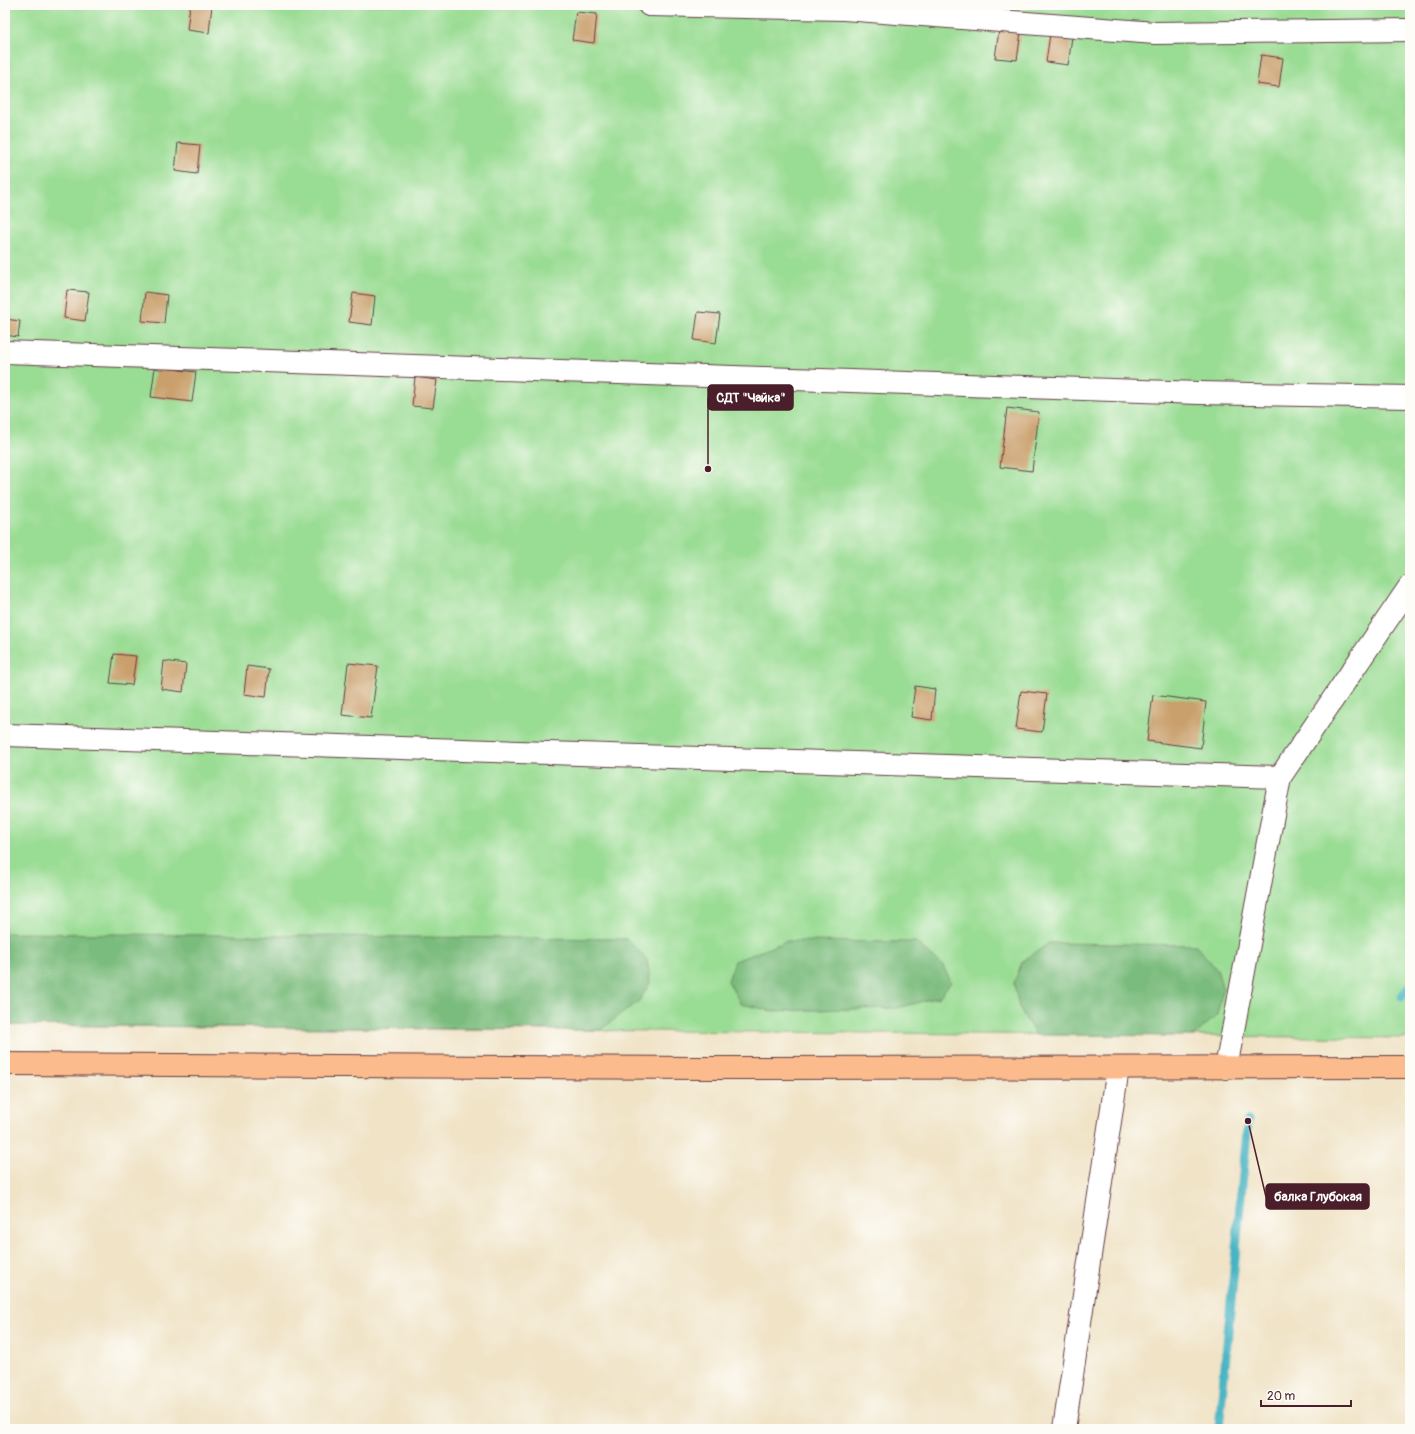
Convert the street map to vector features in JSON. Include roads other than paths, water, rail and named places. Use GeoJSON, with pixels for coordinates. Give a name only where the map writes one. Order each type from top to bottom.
{"type":"FeatureCollection","features":[{"type":"Feature","properties":{"kind":"main road"},"geometry":{"type":"LineString","coordinates":[[5,1064],[284,1067],[1410,1067]]}},
{"type":"Feature","properties":{"kind":"lane"},"geometry":{"type":"LineString","coordinates":[[649,5],[844,9],[1155,33],[1410,30]]}},
{"type":"Feature","properties":{"kind":"lane"},"geometry":{"type":"LineString","coordinates":[[5,352],[1191,393],[1410,397]]}},
{"type":"Feature","properties":{"kind":"lane"},"geometry":{"type":"LineString","coordinates":[[1226,1068],[1280,777],[1410,586]]}},
{"type":"Feature","properties":{"kind":"lane"},"geometry":{"type":"LineString","coordinates":[[5,735],[1280,777]]}},
{"type":"Feature","properties":{"kind":"lane"},"geometry":{"type":"LineString","coordinates":[[1064,1429],[1118,1068]]}},
{"type":"Feature","properties":{"kind":"waterway"},"geometry":{"type":"LineString","coordinates":[[1402,996],[1410,986]]}},
{"type":"Feature","properties":{"kind":"waterway"},"geometry":{"type":"LineString","coordinates":[[1219,1429],[1248,1121]]}},
{"type":"Feature","properties":{"kind":"place","name":"СДТ \"Чайка\""},"geometry":{"type":"Point","coordinates":[708,469]}},
{"type":"Feature","properties":{"kind":"place","name":"балка Глубокая"},"geometry":{"type":"Point","coordinates":[1248,1121]}}]}
